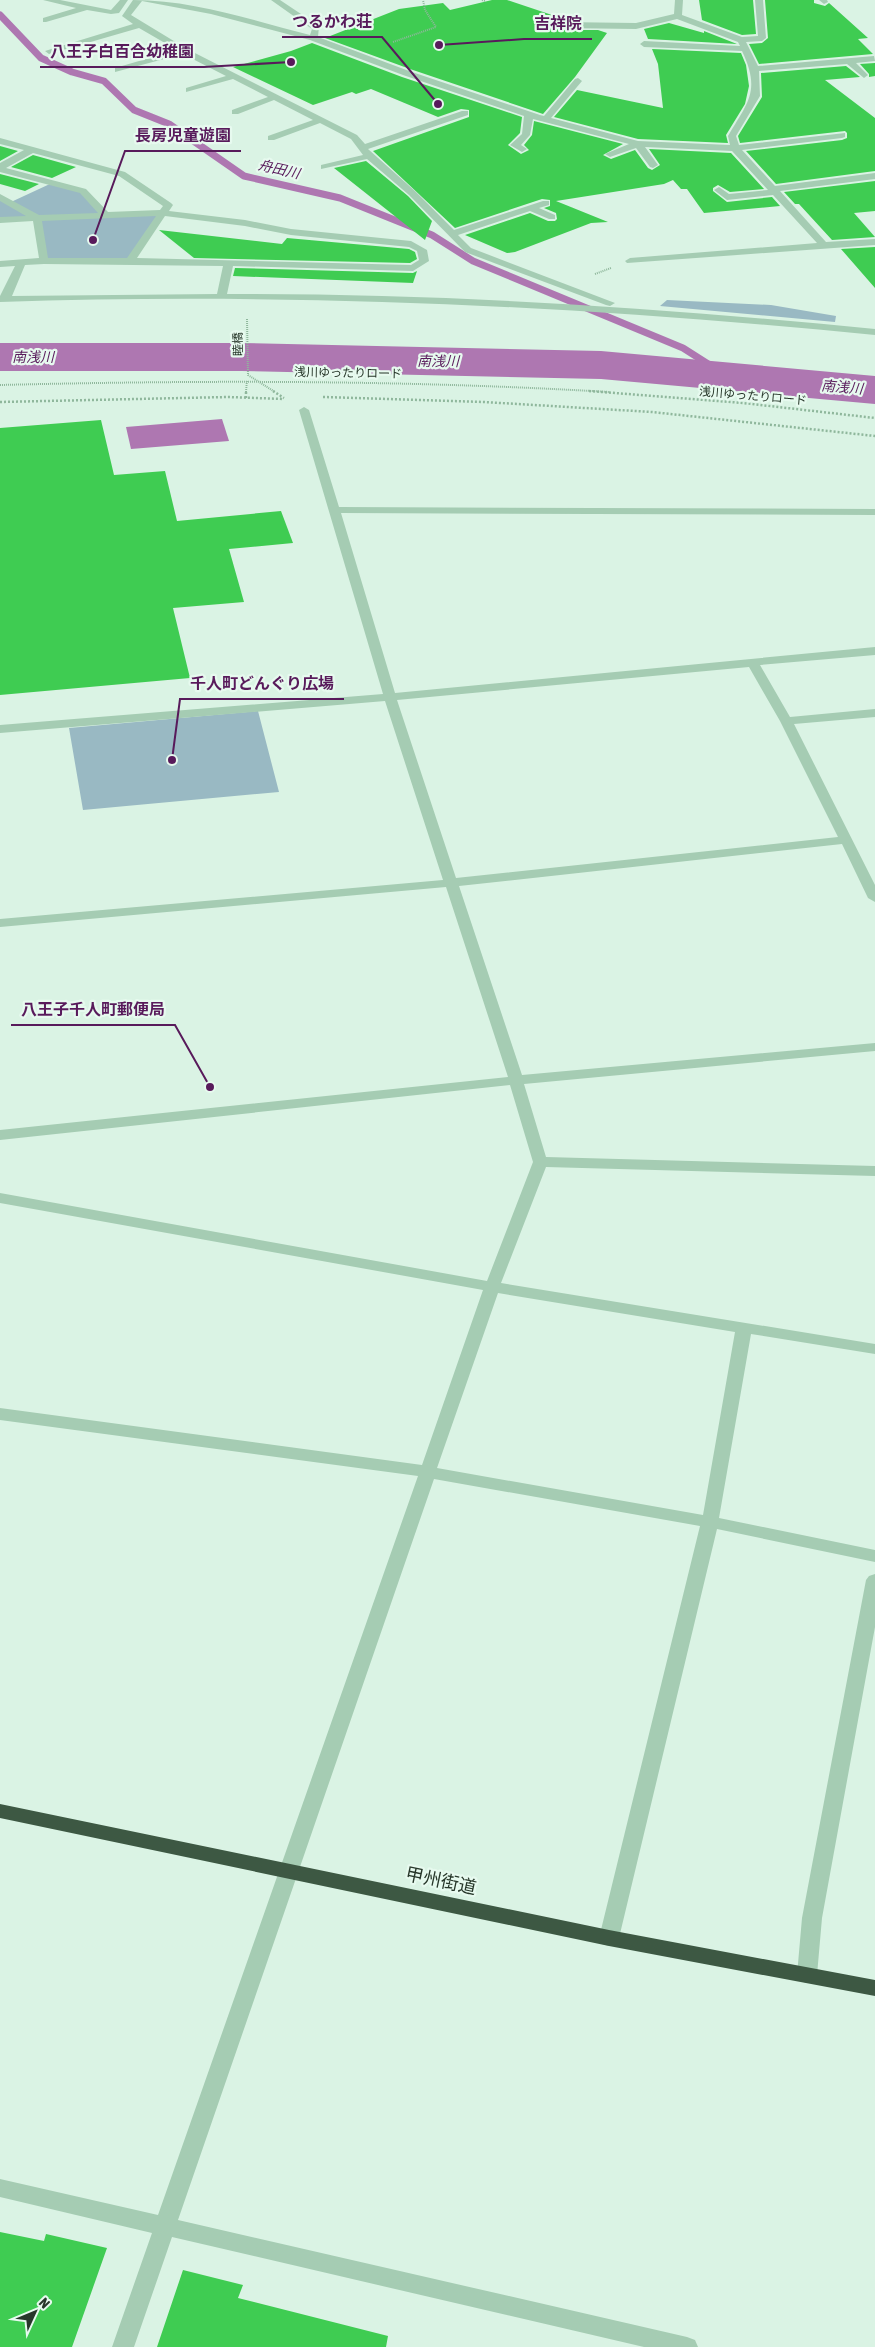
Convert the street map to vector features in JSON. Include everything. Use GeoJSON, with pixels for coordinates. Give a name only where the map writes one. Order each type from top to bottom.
{"type":"FeatureCollection","features":[{"type":"Feature","properties":{"kind":"highway","name":"甲州街道"},"geometry":{"type":"LineString","coordinates":[[0,1811],[609,1938],[875,1988]]}},
{"type":"Feature","properties":{"kind":"street"},"geometry":{"type":"LineString","coordinates":[[46,0],[111,12],[116,11],[124,0]]}},
{"type":"Feature","properties":{"kind":"street"},"geometry":{"type":"LineString","coordinates":[[138,0],[134,2],[126,16],[139,25],[184,51],[354,137],[366,152],[412,193],[468,250],[625,310]]}},
{"type":"Feature","properties":{"kind":"street"},"geometry":{"type":"LineString","coordinates":[[145,0],[211,12],[313,38],[406,74],[529,115],[638,144],[735,148],[842,135]]}},
{"type":"Feature","properties":{"kind":"street"},"geometry":{"type":"LineString","coordinates":[[275,0],[316,28],[313,38]]}},
{"type":"Feature","properties":{"kind":"street"},"geometry":{"type":"LineString","coordinates":[[678,0],[678,16]]}},
{"type":"Feature","properties":{"kind":"street"},"geometry":{"type":"LineString","coordinates":[[560,24],[636,26],[678,16],[741,40],[762,38],[759,0]]}},
{"type":"Feature","properties":{"kind":"street"},"geometry":{"type":"LineString","coordinates":[[46,20],[86,8]]}},
{"type":"Feature","properties":{"kind":"street"},"geometry":{"type":"LineString","coordinates":[[49,51],[139,25]]}},
{"type":"Feature","properties":{"kind":"street"},"geometry":{"type":"LineString","coordinates":[[741,40],[755,69],[756,96],[732,136],[735,148],[824,245]]}},
{"type":"Feature","properties":{"kind":"street"},"geometry":{"type":"LineString","coordinates":[[644,44],[745,49]]}},
{"type":"Feature","properties":{"kind":"street"},"geometry":{"type":"LineString","coordinates":[[118,70],[184,51]]}},
{"type":"Feature","properties":{"kind":"street"},"geometry":{"type":"LineString","coordinates":[[755,69],[874,59]]}},
{"type":"Feature","properties":{"kind":"street"},"geometry":{"type":"LineString","coordinates":[[849,61],[864,75]]}},
{"type":"Feature","properties":{"kind":"street"},"geometry":{"type":"LineString","coordinates":[[189,90],[234,76]]}},
{"type":"Feature","properties":{"kind":"street"},"geometry":{"type":"LineString","coordinates":[[545,120],[578,81]]}},
{"type":"Feature","properties":{"kind":"street"},"geometry":{"type":"LineString","coordinates":[[235,112],[275,97]]}},
{"type":"Feature","properties":{"kind":"street"},"geometry":{"type":"LineString","coordinates":[[324,167],[465,113]]}},
{"type":"Feature","properties":{"kind":"street"},"geometry":{"type":"LineString","coordinates":[[522,150],[515,145],[526,135],[529,115]]}},
{"type":"Feature","properties":{"kind":"street"},"geometry":{"type":"LineString","coordinates":[[271,138],[321,120]]}},
{"type":"Feature","properties":{"kind":"street"},"geometry":{"type":"LineString","coordinates":[[0,141],[122,174],[168,205],[130,261]]}},
{"type":"Feature","properties":{"kind":"street"},"geometry":{"type":"LineString","coordinates":[[610,154],[638,144]]}},
{"type":"Feature","properties":{"kind":"street"},"geometry":{"type":"LineString","coordinates":[[638,144],[653,165]]}},
{"type":"Feature","properties":{"kind":"street"},"geometry":{"type":"LineString","coordinates":[[0,168],[32,150]]}},
{"type":"Feature","properties":{"kind":"street"},"geometry":{"type":"LineString","coordinates":[[0,168],[83,191],[104,215]]}},
{"type":"Feature","properties":{"kind":"street"},"geometry":{"type":"LineString","coordinates":[[719,190],[727,197],[875,176]]}},
{"type":"Feature","properties":{"kind":"street"},"geometry":{"type":"LineString","coordinates":[[0,197],[37,218]]}},
{"type":"Feature","properties":{"kind":"street"},"geometry":{"type":"LineString","coordinates":[[451,234],[546,203]]}},
{"type":"Feature","properties":{"kind":"street"},"geometry":{"type":"LineString","coordinates":[[531,208],[552,217]]}},
{"type":"Feature","properties":{"kind":"street"},"geometry":{"type":"LineString","coordinates":[[0,220],[164,213],[245,223],[291,232],[411,244],[422,250],[424,262],[414,268],[130,261],[44,261],[0,264]]}},
{"type":"Feature","properties":{"kind":"street"},"geometry":{"type":"LineString","coordinates":[[37,218],[44,261]]}},
{"type":"Feature","properties":{"kind":"street"},"geometry":{"type":"LineString","coordinates":[[630,261],[875,242]]}},
{"type":"Feature","properties":{"kind":"street"},"geometry":{"type":"LineString","coordinates":[[220,296],[229,262]]}},
{"type":"Feature","properties":{"kind":"street"},"geometry":{"type":"LineString","coordinates":[[21,264],[3,299],[220,296],[356,298],[559,305],[602,307],[875,332]]}},
{"type":"Feature","properties":{"kind":"street"},"geometry":{"type":"LineString","coordinates":[[123,2347],[492,1287],[540,1162],[516,1080],[390,697],[304,410]]}},
{"type":"Feature","properties":{"kind":"street"},"geometry":{"type":"LineString","coordinates":[[334,510],[875,512]]}},
{"type":"Feature","properties":{"kind":"street"},"geometry":{"type":"LineString","coordinates":[[0,729],[390,697],[875,651]]}},
{"type":"Feature","properties":{"kind":"street"},"geometry":{"type":"LineString","coordinates":[[753,663],[786,721],[875,898]]}},
{"type":"Feature","properties":{"kind":"street"},"geometry":{"type":"LineString","coordinates":[[786,721],[875,713]]}},
{"type":"Feature","properties":{"kind":"street"},"geometry":{"type":"LineString","coordinates":[[0,923],[451,883],[846,840]]}},
{"type":"Feature","properties":{"kind":"street"},"geometry":{"type":"LineString","coordinates":[[0,1135],[516,1080],[875,1047]]}},
{"type":"Feature","properties":{"kind":"street"},"geometry":{"type":"LineString","coordinates":[[540,1162],[875,1171]]}},
{"type":"Feature","properties":{"kind":"street"},"geometry":{"type":"LineString","coordinates":[[0,1198],[492,1287],[875,1349]]}},
{"type":"Feature","properties":{"kind":"street"},"geometry":{"type":"LineString","coordinates":[[609,1938],[710,1522],[744,1328]]}},
{"type":"Feature","properties":{"kind":"street"},"geometry":{"type":"LineString","coordinates":[[0,1414],[429,1472],[710,1522],[875,1556]]}},
{"type":"Feature","properties":{"kind":"street"},"geometry":{"type":"LineString","coordinates":[[807,1975],[812,1918],[875,1580]]}},
{"type":"Feature","properties":{"kind":"street"},"geometry":{"type":"LineString","coordinates":[[0,2188],[687,2347]]}},
{"type":"Feature","properties":{"kind":"path"},"geometry":{"type":"LineString","coordinates":[[389,45],[436,27],[425,10],[424,0]]}},
{"type":"Feature","properties":{"kind":"path","name":"睦橋"},"geometry":{"type":"LineString","coordinates":[[247,316],[247,372],[248,375],[257,380]]}},
{"type":"Feature","properties":{"kind":"path"},"geometry":{"type":"LineString","coordinates":[[246,380],[246,398]]}},
{"type":"Feature","properties":{"kind":"path","name":"浅川ゆったりロード"},"geometry":{"type":"LineString","coordinates":[[0,385],[246,380],[416,383],[543,388],[707,400],[875,418]]}},
{"type":"Feature","properties":{"kind":"path"},"geometry":{"type":"LineString","coordinates":[[257,380],[284,398]]}},
{"type":"Feature","properties":{"kind":"path"},"geometry":{"type":"LineString","coordinates":[[317,396],[503,403],[652,412],[875,436]]}},
{"type":"Feature","properties":{"kind":"path"},"geometry":{"type":"LineString","coordinates":[[0,402],[292,398]]}},
{"type":"Feature","properties":{"kind":"shaded area"},"geometry":{"type":"Polygon","coordinates":[[[52,183],[85,193],[105,215],[164,213],[130,261],[44,261],[37,218],[0,220],[0,197],[11,202],[52,183]]]}},
{"type":"Feature","properties":{"kind":"shaded area"},"geometry":{"type":"Polygon","coordinates":[[[667,300],[771,305],[836,316],[835,322],[660,306],[667,300]]]}},
{"type":"Feature","properties":{"kind":"shaded area"},"geometry":{"type":"Polygon","coordinates":[[[222,419],[229,441],[131,449],[126,427],[222,419]]]}},
{"type":"Feature","properties":{"kind":"shaded area"},"geometry":{"type":"Polygon","coordinates":[[[258,711],[279,792],[83,810],[69,728],[258,711]]]}},
{"type":"Feature","properties":{"kind":"building"},"geometry":{"type":"Polygon","coordinates":[[[492,0],[507,0],[567,20],[560,20],[555,24],[560,30],[598,30],[607,33],[575,77],[543,114],[325,38],[399,9],[443,3],[450,10],[492,0]]]}},
{"type":"Feature","properties":{"kind":"building"},"geometry":{"type":"Polygon","coordinates":[[[699,0],[753,0],[756,34],[742,35],[702,20],[699,0]]]}},
{"type":"Feature","properties":{"kind":"building"},"geometry":{"type":"Polygon","coordinates":[[[765,0],[814,0],[814,3],[825,6],[829,3],[868,38],[858,39],[873,54],[759,64],[749,44],[762,43],[768,38],[765,0]]]}},
{"type":"Feature","properties":{"kind":"building"},"geometry":{"type":"Polygon","coordinates":[[[669,23],[704,33],[704,31],[737,44],[648,39],[644,29],[669,23]]]}},
{"type":"Feature","properties":{"kind":"building"},"geometry":{"type":"Polygon","coordinates":[[[312,43],[402,77],[522,117],[520,133],[508,145],[521,154],[529,150],[524,145],[532,135],[534,121],[623,144],[603,155],[611,159],[635,150],[648,168],[652,170],[660,165],[649,149],[731,153],[764,189],[730,192],[718,185],[713,188],[713,191],[727,202],[772,197],[780,206],[704,213],[687,189],[681,189],[673,180],[664,184],[556,201],[608,222],[591,223],[515,252],[507,253],[465,235],[530,213],[548,221],[555,221],[557,219],[556,213],[544,208],[550,206],[550,200],[542,199],[455,228],[373,151],[469,117],[469,110],[461,109],[438,117],[371,89],[356,94],[352,92],[313,105],[233,67],[291,51],[312,43]]]}},
{"type":"Feature","properties":{"kind":"building"},"geometry":{"type":"Polygon","coordinates":[[[652,49],[741,53],[746,65],[749,86],[745,104],[726,135],[728,143],[638,139],[554,117],[577,90],[663,108],[658,64],[652,49]]]}},
{"type":"Feature","properties":{"kind":"building"},"geometry":{"type":"Polygon","coordinates":[[[875,63],[875,76],[869,77],[869,74],[860,64],[875,63]]]}},
{"type":"Feature","properties":{"kind":"building"},"geometry":{"type":"Polygon","coordinates":[[[846,66],[860,77],[825,80],[875,118],[875,171],[776,184],[746,151],[842,140],[847,138],[847,133],[845,131],[740,143],[738,136],[762,97],[761,73],[846,66]]]}},
{"type":"Feature","properties":{"kind":"building"},"geometry":{"type":"Polygon","coordinates":[[[0,146],[18,151],[0,161],[0,146]]]}},
{"type":"Feature","properties":{"kind":"building"},"geometry":{"type":"Polygon","coordinates":[[[33,155],[76,167],[52,178],[11,167],[33,155]]]}},
{"type":"Feature","properties":{"kind":"building"},"geometry":{"type":"Polygon","coordinates":[[[366,161],[408,196],[432,221],[425,240],[334,168],[366,161]]]}},
{"type":"Feature","properties":{"kind":"building"},"geometry":{"type":"Polygon","coordinates":[[[0,174],[39,184],[25,191],[0,184],[0,174]]]}},
{"type":"Feature","properties":{"kind":"building"},"geometry":{"type":"Polygon","coordinates":[[[875,181],[875,211],[854,213],[875,237],[832,240],[799,204],[795,204],[784,192],[875,181]]]}},
{"type":"Feature","properties":{"kind":"building"},"geometry":{"type":"Polygon","coordinates":[[[159,230],[282,244],[287,238],[409,249],[415,252],[417,259],[410,263],[194,258],[159,230]]]}},
{"type":"Feature","properties":{"kind":"building"},"geometry":{"type":"Polygon","coordinates":[[[875,247],[875,288],[841,249],[875,247]]]}},
{"type":"Feature","properties":{"kind":"building"},"geometry":{"type":"Polygon","coordinates":[[[235,268],[413,273],[417,271],[413,283],[233,276],[235,268]]]}},
{"type":"Feature","properties":{"kind":"building"},"geometry":{"type":"Polygon","coordinates":[[[101,420],[114,475],[165,471],[177,521],[281,511],[293,543],[229,549],[244,602],[173,608],[190,678],[0,695],[0,428],[101,420]]]}},
{"type":"Feature","properties":{"kind":"building"},"geometry":{"type":"Polygon","coordinates":[[[0,2232],[44,2241],[46,2234],[107,2248],[72,2347],[0,2347],[0,2232]]]}},
{"type":"Feature","properties":{"kind":"building"},"geometry":{"type":"Polygon","coordinates":[[[183,2270],[243,2285],[238,2298],[388,2336],[386,2347],[157,2347],[183,2270]]]}},
{"type":"Feature","properties":{"kind":"waterway","name":"舟田川"},"geometry":{"type":"LineString","coordinates":[[0,15],[41,58],[72,72],[104,81],[134,110],[169,124],[244,176],[340,198],[432,235],[473,261],[683,348],[727,376]]}},
{"type":"Feature","properties":{"kind":"waterway","name":"南浅川"},"geometry":{"type":"LineString","coordinates":[[0,357],[241,357],[601,365],[875,390]]}},
{"type":"Feature","properties":{"kind":"place","name":"吉祥院"},"geometry":{"type":"Point","coordinates":[439,45]}},
{"type":"Feature","properties":{"kind":"place","name":"八王子白百合幼稚園"},"geometry":{"type":"Point","coordinates":[291,62]}},
{"type":"Feature","properties":{"kind":"place","name":"つるかわ荘"},"geometry":{"type":"Point","coordinates":[438,104]}},
{"type":"Feature","properties":{"kind":"place","name":"長房児童遊園"},"geometry":{"type":"Point","coordinates":[93,240]}},
{"type":"Feature","properties":{"kind":"place","name":"千人町どんぐり広場"},"geometry":{"type":"Point","coordinates":[172,760]}},
{"type":"Feature","properties":{"kind":"place","name":"八王子千人町郵便局"},"geometry":{"type":"Point","coordinates":[210,1087]}}]}
